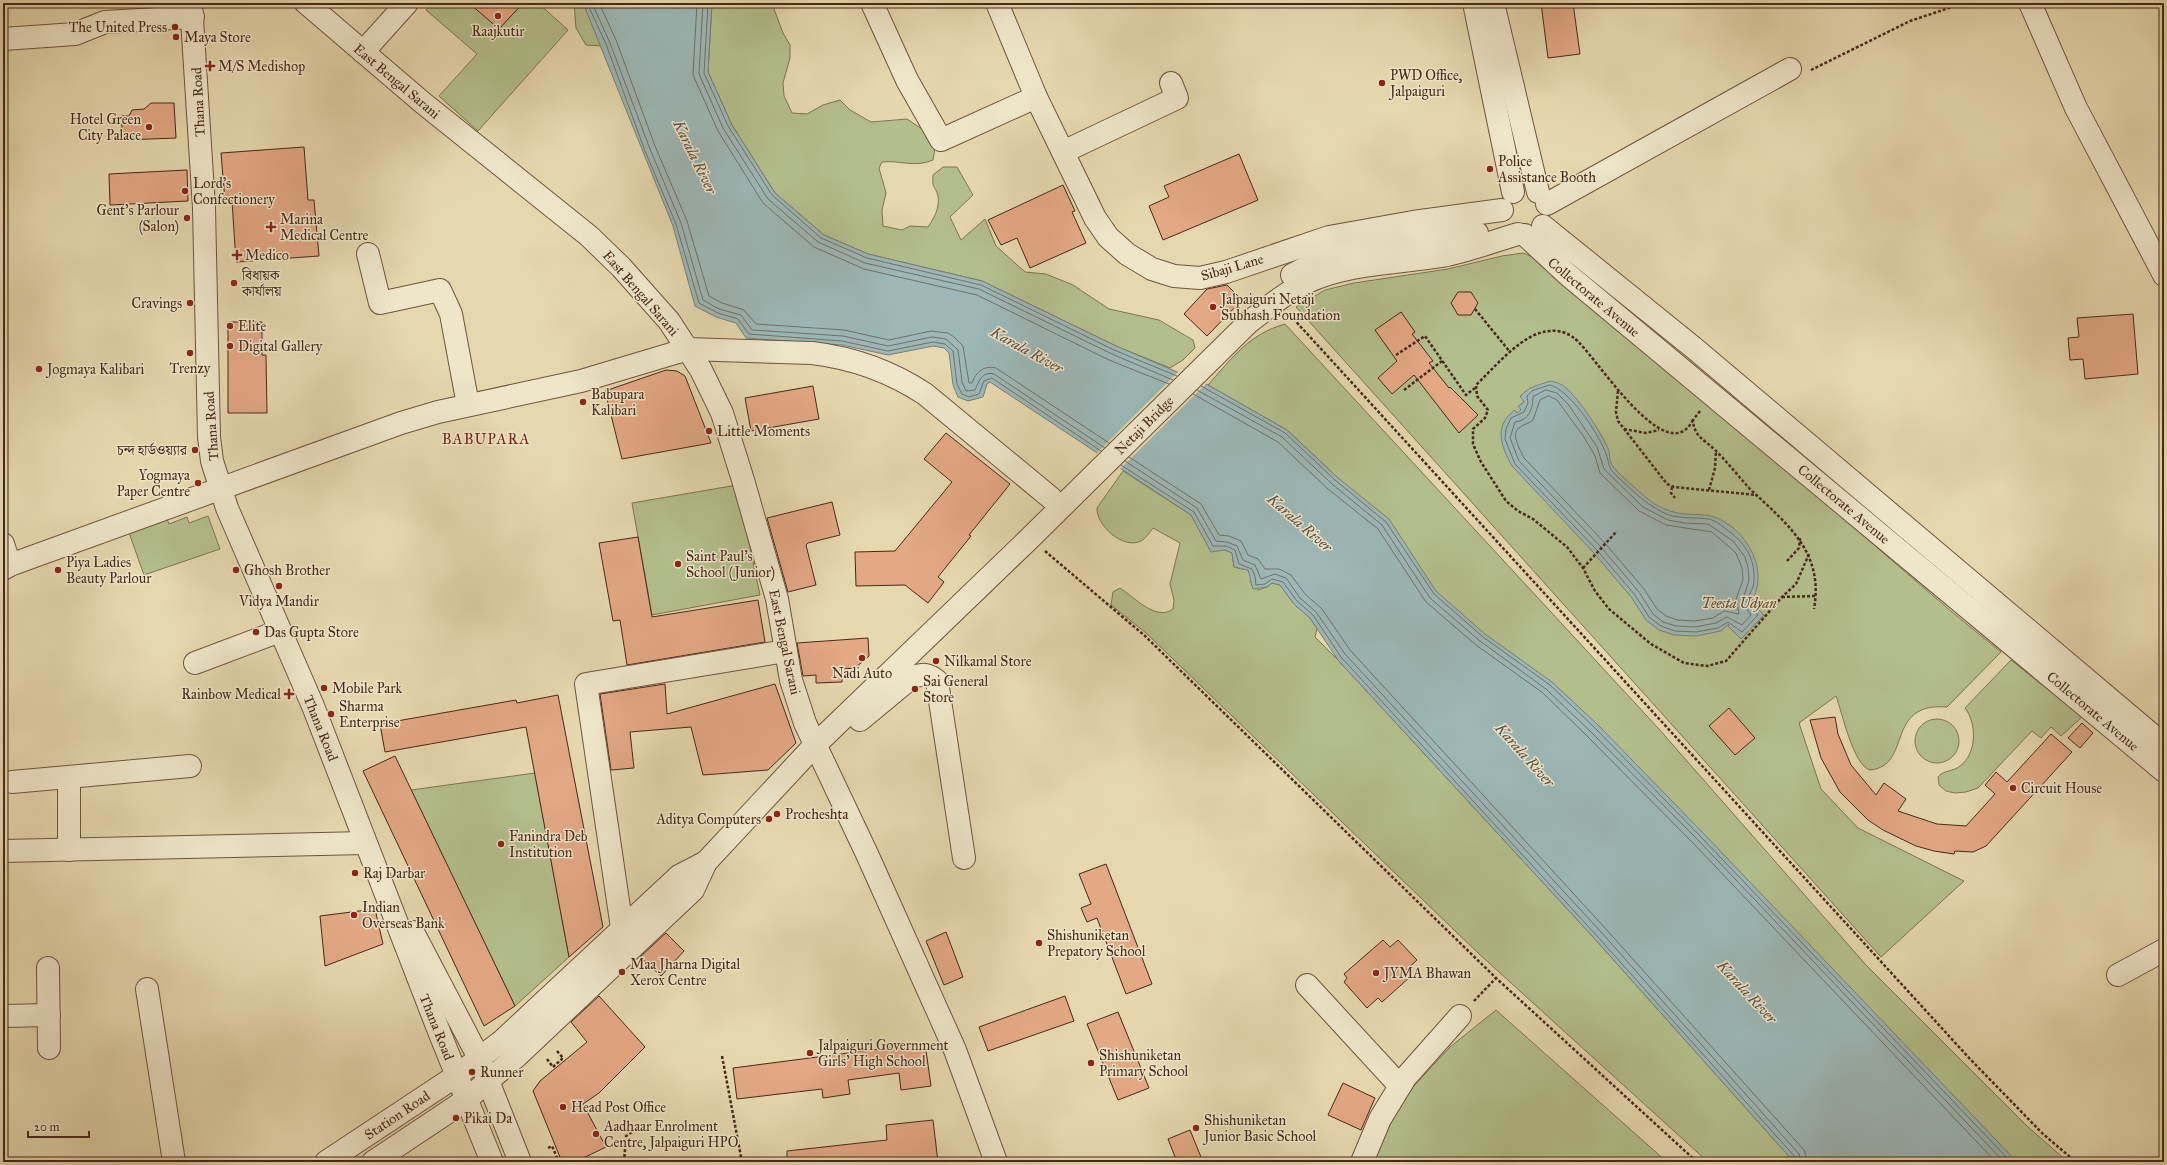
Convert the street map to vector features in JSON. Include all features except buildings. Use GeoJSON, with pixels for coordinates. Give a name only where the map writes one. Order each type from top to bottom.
{"type":"FeatureCollection","features":[{"type":"Feature","properties":{"kind":"street","name":"East Bengal Sarani"},"geometry":{"type":"LineString","coordinates":[[306,3],[362,52],[590,236],[621,267],[666,317],[710,385],[728,430],[777,599],[791,680],[805,723],[867,854],[956,1050],[996,1162]]}},
{"type":"Feature","properties":{"kind":"street"},"geometry":{"type":"LineString","coordinates":[[362,52],[407,3]]}},
{"type":"Feature","properties":{"kind":"street"},"geometry":{"type":"LineString","coordinates":[[872,3],[906,80],[941,140],[1036,97]]}},
{"type":"Feature","properties":{"kind":"street","name":"Sibaji Lane"},"geometry":{"type":"LineString","coordinates":[[997,3],[1036,97],[1095,218],[1108,237],[1127,254],[1152,269],[1174,276],[1200,278],[1226,272],[1329,237],[1355,231],[1519,226]]}},
{"type":"Feature","properties":{"kind":"street"},"geometry":{"type":"LineString","coordinates":[[1474,3],[1513,192]]}},
{"type":"Feature","properties":{"kind":"street"},"geometry":{"type":"LineString","coordinates":[[1212,357],[1248,323],[1282,306],[1306,282],[1348,269],[1444,255],[1519,226],[1548,212],[1543,198],[1493,3]]}},
{"type":"Feature","properties":{"kind":"street"},"geometry":{"type":"LineString","coordinates":[[2030,3],[2076,108],[2164,275]]}},
{"type":"Feature","properties":{"kind":"street"},"geometry":{"type":"LineString","coordinates":[[3,39],[75,34],[105,22],[192,10]]}},
{"type":"Feature","properties":{"kind":"street","name":"Thana Road"},"geometry":{"type":"LineString","coordinates":[[192,10],[204,208],[209,437],[212,462],[226,508],[313,706],[446,1050],[467,1068]]}},
{"type":"Feature","properties":{"kind":"street"},"geometry":{"type":"LineString","coordinates":[[1543,198],[1783,73]]}},
{"type":"Feature","properties":{"kind":"street"},"geometry":{"type":"LineString","coordinates":[[1063,152],[1177,98],[1171,83]]}},
{"type":"Feature","properties":{"kind":"street"},"geometry":{"type":"LineString","coordinates":[[1519,226],[1508,196],[1513,192],[1526,189],[1543,198]]}},
{"type":"Feature","properties":{"kind":"street"},"geometry":{"type":"LineString","coordinates":[[1212,357],[1244,319],[1271,291],[1299,270],[1320,260],[1366,250],[1519,226]]}},
{"type":"Feature","properties":{"kind":"street","name":"Collectorate Avenue"},"geometry":{"type":"LineString","coordinates":[[1519,226],[1566,274],[1710,400],[2164,745]]}},
{"type":"Feature","properties":{"kind":"street","name":"Collectorate Avenue"},"geometry":{"type":"LineString","coordinates":[[1519,226],[1694,348],[1842,474],[2023,639],[2164,771]]}},
{"type":"Feature","properties":{"kind":"street"},"geometry":{"type":"LineString","coordinates":[[368,254],[380,303],[440,290],[451,314],[468,405]]}},
{"type":"Feature","properties":{"kind":"street"},"geometry":{"type":"LineString","coordinates":[[3,544],[7,567],[220,487],[401,422],[468,405],[581,381],[688,349],[812,353],[833,355],[872,366],[908,383],[925,394],[1051,498]]}},
{"type":"Feature","properties":{"kind":"street","name":"Netaji Bridge"},"geometry":{"type":"LineString","coordinates":[[706,862],[815,745],[1037,544],[1075,493],[1212,357]]}},
{"type":"Feature","properties":{"kind":"street"},"geometry":{"type":"LineString","coordinates":[[1828,491],[1842,474]]}},
{"type":"Feature","properties":{"kind":"street"},"geometry":{"type":"LineString","coordinates":[[195,663],[280,632]]}},
{"type":"Feature","properties":{"kind":"street"},"geometry":{"type":"LineString","coordinates":[[622,928],[586,684],[786,651]]}},
{"type":"Feature","properties":{"kind":"street"},"geometry":{"type":"LineString","coordinates":[[815,745],[832,744],[912,677],[923,674],[930,675],[937,680],[964,858]]}},
{"type":"Feature","properties":{"kind":"street"},"geometry":{"type":"LineString","coordinates":[[12,782],[190,766]]}},
{"type":"Feature","properties":{"kind":"street"},"geometry":{"type":"LineString","coordinates":[[69,777],[69,850]]}},
{"type":"Feature","properties":{"kind":"street"},"geometry":{"type":"LineString","coordinates":[[3,851],[365,843]]}},
{"type":"Feature","properties":{"kind":"street","name":"Thana Road"},"geometry":{"type":"LineString","coordinates":[[365,843],[467,1034],[467,1068]]}},
{"type":"Feature","properties":{"kind":"street"},"geometry":{"type":"LineString","coordinates":[[520,1162],[505,1123],[503,1107],[504,1090],[511,1066],[510,1048],[622,928],[679,876],[706,862]]}},
{"type":"Feature","properties":{"kind":"street"},"geometry":{"type":"LineString","coordinates":[[510,1048],[694,890],[706,862]]}},
{"type":"Feature","properties":{"kind":"street"},"geometry":{"type":"LineString","coordinates":[[2118,975],[2164,950]]}},
{"type":"Feature","properties":{"kind":"street"},"geometry":{"type":"LineString","coordinates":[[48,968],[49,1048]]}},
{"type":"Feature","properties":{"kind":"street"},"geometry":{"type":"LineString","coordinates":[[1307,985],[1400,1086]]}},
{"type":"Feature","properties":{"kind":"street"},"geometry":{"type":"LineString","coordinates":[[147,989],[174,1162]]}},
{"type":"Feature","properties":{"kind":"street"},"geometry":{"type":"LineString","coordinates":[[3,1016],[48,1015]]}},
{"type":"Feature","properties":{"kind":"street"},"geometry":{"type":"LineString","coordinates":[[1362,1162],[1380,1119],[1400,1086],[1460,1016]]}},
{"type":"Feature","properties":{"kind":"street"},"geometry":{"type":"LineString","coordinates":[[467,1034],[471,1040],[482,1046],[496,1045],[510,1048]]}},
{"type":"Feature","properties":{"kind":"street","name":"Station Road"},"geometry":{"type":"LineString","coordinates":[[326,1162],[467,1068],[510,1048]]}},
{"type":"Feature","properties":{"kind":"street","name":"Station Road"},"geometry":{"type":"LineString","coordinates":[[373,1162],[446,1114],[476,1098],[510,1048]]}},
{"type":"Feature","properties":{"kind":"street"},"geometry":{"type":"LineString","coordinates":[[437,1089],[444,1073],[446,1050]]}},
{"type":"Feature","properties":{"kind":"street"},"geometry":{"type":"LineString","coordinates":[[467,1068],[476,1098],[511,1139]]}},
{"type":"Feature","properties":{"kind":"street"},"geometry":{"type":"LineString","coordinates":[[467,1068],[492,1162]]}},
{"type":"Feature","properties":{"kind":"path"},"geometry":{"type":"LineString","coordinates":[[1783,73],[1807,72],[1910,21],[1964,3]]}},
{"type":"Feature","properties":{"kind":"path"},"geometry":{"type":"LineString","coordinates":[[1282,306],[1970,1059],[2043,1134],[2076,1162]]}},
{"type":"Feature","properties":{"kind":"path"},"geometry":{"type":"LineString","coordinates":[[1475,309],[1510,352]]}},
{"type":"Feature","properties":{"kind":"path"},"geometry":{"type":"LineString","coordinates":[[1396,355],[1424,336],[1466,395],[1475,388],[1510,352],[1527,339],[1538,333],[1551,330],[1563,332],[1578,341],[1618,390],[1659,430]]}},
{"type":"Feature","properties":{"kind":"path"},"geometry":{"type":"LineString","coordinates":[[1404,390],[1442,361]]}},
{"type":"Feature","properties":{"kind":"path"},"geometry":{"type":"LineString","coordinates":[[1475,388],[1477,396],[1488,410],[1485,418],[1473,429],[1472,437],[1481,462],[1491,480],[1506,501],[1518,511],[1533,519],[1552,533],[1566,547],[1583,568],[1595,591],[1605,603],[1635,632],[1675,658],[1695,666],[1717,665],[1726,661],[1782,597],[1796,584],[1809,554]]}},
{"type":"Feature","properties":{"kind":"path"},"geometry":{"type":"LineString","coordinates":[[1618,390],[1616,417],[1623,429],[1665,483],[1672,487],[1757,495]]}},
{"type":"Feature","properties":{"kind":"path"},"geometry":{"type":"LineString","coordinates":[[1623,429],[1646,433],[1659,430],[1670,433],[1683,431],[1689,427],[1710,400]]}},
{"type":"Feature","properties":{"kind":"path"},"geometry":{"type":"LineString","coordinates":[[1693,420],[1696,435],[1716,450],[1757,495],[1800,538],[1809,554],[1813,566],[1816,596],[1814,609]]}},
{"type":"Feature","properties":{"kind":"path"},"geometry":{"type":"LineString","coordinates":[[1710,490],[1715,468],[1716,450]]}},
{"type":"Feature","properties":{"kind":"path"},"geometry":{"type":"LineString","coordinates":[[1672,487],[1671,493],[1675,498]]}},
{"type":"Feature","properties":{"kind":"path"},"geometry":{"type":"LineString","coordinates":[[1583,568],[1617,531]]}},
{"type":"Feature","properties":{"kind":"path"},"geometry":{"type":"LineString","coordinates":[[1787,561],[1799,548],[1800,538]]}},
{"type":"Feature","properties":{"kind":"path"},"geometry":{"type":"LineString","coordinates":[[1037,544],[1145,636],[1496,978],[1697,1162]]}},
{"type":"Feature","properties":{"kind":"path"},"geometry":{"type":"LineString","coordinates":[[1782,597],[1816,596]]}},
{"type":"Feature","properties":{"kind":"path"},"geometry":{"type":"LineString","coordinates":[[1460,1016],[1496,978]]}},
{"type":"Feature","properties":{"kind":"path"},"geometry":{"type":"LineString","coordinates":[[548,1060],[553,1067],[562,1059],[565,1060],[557,1051]]}},
{"type":"Feature","properties":{"kind":"path"},"geometry":{"type":"LineString","coordinates":[[722,1056],[742,1162]]}},
{"type":"Feature","properties":{"kind":"path"},"geometry":{"type":"LineString","coordinates":[[624,1162],[626,1136],[638,1128]]}},
{"type":"Feature","properties":{"kind":"path"},"geometry":{"type":"LineString","coordinates":[[548,1148],[552,1146],[559,1162]]}},
{"type":"Feature","properties":{"kind":"green space"},"geometry":{"type":"Polygon","coordinates":[[[432,3],[469,3],[499,29],[523,3],[538,3],[568,30],[478,131],[439,96],[477,54],[426,10],[432,3]]]}},
{"type":"Feature","properties":{"kind":"green space"},"geometry":{"type":"Polygon","coordinates":[[[574,3],[583,3],[602,46],[586,45],[576,28],[574,3]]]}},
{"type":"Feature","properties":{"kind":"green space"},"geometry":{"type":"Polygon","coordinates":[[[712,3],[775,3],[774,9],[783,33],[790,45],[790,58],[783,83],[784,96],[792,113],[807,114],[823,105],[840,100],[850,110],[871,122],[907,119],[925,131],[936,142],[933,160],[914,164],[882,162],[879,168],[886,193],[882,210],[883,226],[902,230],[910,226],[928,227],[938,205],[938,196],[933,183],[933,175],[943,167],[957,167],[973,195],[950,217],[961,240],[985,219],[996,246],[1025,272],[1046,274],[1073,285],[1109,309],[1159,320],[1193,340],[1195,348],[1183,360],[1170,368],[1116,346],[982,281],[868,254],[824,235],[775,193],[732,125],[708,72],[712,3]]]}},
{"type":"Feature","properties":{"kind":"green space","name":"Teesta Udyan"},"geometry":{"type":"Polygon","coordinates":[[[1523,253],[1533,257],[1694,390],[1952,612],[2001,652],[1947,707],[1927,708],[1914,714],[1906,724],[1891,758],[1883,766],[1870,770],[1858,759],[1853,749],[1836,696],[1799,723],[1821,789],[1858,828],[1964,881],[1881,957],[1296,307],[1325,290],[1354,283],[1448,269],[1502,256],[1523,253]]]}},
{"type":"Feature","properties":{"kind":"green space"},"geometry":{"type":"Polygon","coordinates":[[[1285,324],[1658,728],[1866,965],[2027,1126],[2068,1162],[1976,1162],[1508,667],[1344,500],[1337,477],[1287,430],[1208,385],[1233,356],[1242,348],[1261,334],[1272,328],[1285,324]]]}},
{"type":"Feature","properties":{"kind":"green space"},"geometry":{"type":"Polygon","coordinates":[[[1123,471],[1191,515],[1211,551],[1225,550],[1232,553],[1234,567],[1248,570],[1251,577],[1250,582],[1258,590],[1267,587],[1272,583],[1280,585],[1294,604],[1310,618],[1317,628],[1315,637],[1338,660],[1594,938],[1794,1162],[1708,1162],[1478,953],[1146,633],[1111,605],[1113,592],[1120,588],[1138,602],[1152,610],[1166,612],[1173,609],[1174,600],[1170,584],[1180,543],[1153,528],[1141,541],[1134,543],[1126,542],[1112,534],[1101,522],[1097,508],[1123,471]]]}},
{"type":"Feature","properties":{"kind":"green space","name":"Saint Paul's School (Junior)"},"geometry":{"type":"Polygon","coordinates":[[[737,485],[760,595],[652,615],[632,503],[737,485]]]}},
{"type":"Feature","properties":{"kind":"green space"},"geometry":{"type":"Polygon","coordinates":[[[165,514],[169,524],[187,517],[189,523],[208,516],[220,549],[144,575],[127,527],[165,514]]]}},
{"type":"Feature","properties":{"kind":"green space"},"geometry":{"type":"Polygon","coordinates":[[[2011,660],[2082,717],[2061,736],[2051,727],[2041,738],[2032,731],[1978,788],[1966,792],[1955,793],[1946,791],[1939,785],[1938,777],[1943,773],[1960,766],[1966,761],[1972,746],[1972,722],[1965,708],[2011,660]]]}},
{"type":"Feature","properties":{"kind":"green space"},"geometry":{"type":"Polygon","coordinates":[[[1937,719],[1949,723],[1955,729],[1959,741],[1955,753],[1949,759],[1937,763],[1925,759],[1919,753],[1915,741],[1919,729],[1925,723],[1937,719]]]}},
{"type":"Feature","properties":{"kind":"green space"},"geometry":{"type":"Polygon","coordinates":[[[535,773],[569,957],[515,1006],[411,790],[535,773]]]}},
{"type":"Feature","properties":{"kind":"green space"},"geometry":{"type":"Polygon","coordinates":[[[1496,1010],[1667,1162],[1369,1162],[1398,1103],[1450,1047],[1496,1010]]]}},
{"type":"Feature","properties":{"kind":"water","name":"Karala River"},"geometry":{"type":"Polygon","coordinates":[[[583,3],[712,3],[708,72],[732,125],[775,193],[824,235],[868,254],[982,281],[1116,346],[1208,385],[1287,430],[1337,477],[1389,519],[1436,591],[1485,634],[1552,682],[1598,725],[2017,1162],[1794,1162],[1594,938],[1338,660],[1310,618],[1294,604],[1280,585],[1272,583],[1267,587],[1253,589],[1248,570],[1234,567],[1232,553],[1225,550],[1211,552],[1191,515],[990,382],[987,384],[983,397],[968,401],[958,397],[953,385],[949,353],[944,348],[933,346],[888,355],[842,345],[746,338],[736,323],[716,317],[695,306],[673,226],[583,3]]]}},
{"type":"Feature","properties":{"kind":"water"},"geometry":{"type":"Polygon","coordinates":[[[1550,381],[1559,383],[1577,400],[1602,436],[1609,451],[1610,462],[1613,467],[1648,499],[1666,510],[1682,514],[1711,516],[1723,521],[1744,539],[1756,563],[1758,576],[1756,590],[1751,602],[1764,615],[1741,639],[1728,626],[1729,624],[1721,631],[1696,636],[1674,635],[1659,630],[1646,620],[1632,598],[1593,552],[1512,466],[1502,444],[1501,429],[1508,416],[1515,410],[1517,413],[1521,410],[1518,406],[1524,402],[1520,396],[1530,388],[1550,381]]]}},
{"type":"Feature","properties":{"kind":"pier"},"geometry":{"type":"Polygon","coordinates":[[[1180,370],[1208,382],[1119,470],[1095,455],[1180,370]]]}},
{"type":"Feature","properties":{"kind":"place","name":"Raajkutir"},"geometry":{"type":"Point","coordinates":[498,16]}},
{"type":"Feature","properties":{"kind":"place","name":"The United Press"},"geometry":{"type":"Point","coordinates":[175,27]}},
{"type":"Feature","properties":{"kind":"place","name":"Maya Store"},"geometry":{"type":"Point","coordinates":[176,37]}},
{"type":"Feature","properties":{"kind":"place","name":"M/S Medishop"},"geometry":{"type":"Point","coordinates":[210,66]}},
{"type":"Feature","properties":{"kind":"place","name":"PWD Office, Jalpaiguri"},"geometry":{"type":"Point","coordinates":[1382,83]}},
{"type":"Feature","properties":{"kind":"place","name":"Hotel Green City Palace"},"geometry":{"type":"Point","coordinates":[149,127]}},
{"type":"Feature","properties":{"kind":"place","name":"Police Assistance Booth"},"geometry":{"type":"Point","coordinates":[1490,169]}},
{"type":"Feature","properties":{"kind":"place","name":"Lord's Confectionery"},"geometry":{"type":"Point","coordinates":[185,191]}},
{"type":"Feature","properties":{"kind":"place","name":"Gent's Parlour (Salon)"},"geometry":{"type":"Point","coordinates":[187,218]}},
{"type":"Feature","properties":{"kind":"place","name":"Marina Medical Centre"},"geometry":{"type":"Point","coordinates":[271,227]}},
{"type":"Feature","properties":{"kind":"place","name":"Medico"},"geometry":{"type":"Point","coordinates":[237,255]}},
{"type":"Feature","properties":{"kind":"place","name":"বিধায়ক কার্যালয়"},"geometry":{"type":"Point","coordinates":[234,283]}},
{"type":"Feature","properties":{"kind":"place","name":"Cravings"},"geometry":{"type":"Point","coordinates":[190,303]}},
{"type":"Feature","properties":{"kind":"place","name":"Jalpaiguri Netaji Subhash Foundation"},"geometry":{"type":"Point","coordinates":[1213,307]}},
{"type":"Feature","properties":{"kind":"place","name":"Elite"},"geometry":{"type":"Point","coordinates":[230,326]}},
{"type":"Feature","properties":{"kind":"place","name":"Digital Gallery"},"geometry":{"type":"Point","coordinates":[230,346]}},
{"type":"Feature","properties":{"kind":"place","name":"Trenzy"},"geometry":{"type":"Point","coordinates":[190,353]}},
{"type":"Feature","properties":{"kind":"place","name":"Jogmaya Kalibari"},"geometry":{"type":"Point","coordinates":[39,369]}},
{"type":"Feature","properties":{"kind":"place","name":"Babupara Kalibari"},"geometry":{"type":"Point","coordinates":[583,402]}},
{"type":"Feature","properties":{"kind":"place","name":"Little Moments"},"geometry":{"type":"Point","coordinates":[709,431]}},
{"type":"Feature","properties":{"kind":"place","name":"চন্দ হার্ডওয়্যার"},"geometry":{"type":"Point","coordinates":[195,450]}},
{"type":"Feature","properties":{"kind":"place","name":"Yogmaya Paper Centre"},"geometry":{"type":"Point","coordinates":[198,483]}},
{"type":"Feature","properties":{"kind":"place","name":"Saint Paul's School (Junior)"},"geometry":{"type":"Point","coordinates":[678,564]}},
{"type":"Feature","properties":{"kind":"place","name":"Piya Ladies Beauty Parlour"},"geometry":{"type":"Point","coordinates":[58,570]}},
{"type":"Feature","properties":{"kind":"place","name":"Ghosh Brother"},"geometry":{"type":"Point","coordinates":[236,570]}},
{"type":"Feature","properties":{"kind":"place","name":"Vidya Mandir"},"geometry":{"type":"Point","coordinates":[279,586]}},
{"type":"Feature","properties":{"kind":"place","name":"Das Gupta Store"},"geometry":{"type":"Point","coordinates":[256,632]}},
{"type":"Feature","properties":{"kind":"place","name":"Nadi Auto"},"geometry":{"type":"Point","coordinates":[862,658]}},
{"type":"Feature","properties":{"kind":"place","name":"Nilkamal Store"},"geometry":{"type":"Point","coordinates":[936,661]}},
{"type":"Feature","properties":{"kind":"place","name":"Mobile Park"},"geometry":{"type":"Point","coordinates":[324,688]}},
{"type":"Feature","properties":{"kind":"place","name":"Sai General Store"},"geometry":{"type":"Point","coordinates":[915,689]}},
{"type":"Feature","properties":{"kind":"place","name":"Rainbow Medical"},"geometry":{"type":"Point","coordinates":[289,694]}},
{"type":"Feature","properties":{"kind":"place","name":"Sharma Enterprise"},"geometry":{"type":"Point","coordinates":[331,714]}},
{"type":"Feature","properties":{"kind":"place","name":"Circuit House"},"geometry":{"type":"Point","coordinates":[2013,788]}},
{"type":"Feature","properties":{"kind":"place","name":"Procheshta"},"geometry":{"type":"Point","coordinates":[777,814]}},
{"type":"Feature","properties":{"kind":"place","name":"Aditya Computers"},"geometry":{"type":"Point","coordinates":[769,819]}},
{"type":"Feature","properties":{"kind":"place","name":"Fanindra Deb Institution"},"geometry":{"type":"Point","coordinates":[501,844]}},
{"type":"Feature","properties":{"kind":"place","name":"Raj Darbar"},"geometry":{"type":"Point","coordinates":[355,873]}},
{"type":"Feature","properties":{"kind":"place","name":"Indian Overseas Bank"},"geometry":{"type":"Point","coordinates":[354,915]}},
{"type":"Feature","properties":{"kind":"place","name":"Shishuniketan Prepatory School"},"geometry":{"type":"Point","coordinates":[1039,943]}},
{"type":"Feature","properties":{"kind":"place","name":"Maa Jharna Digital Xerox Centre"},"geometry":{"type":"Point","coordinates":[622,972]}},
{"type":"Feature","properties":{"kind":"place","name":"JYMA Bhawan"},"geometry":{"type":"Point","coordinates":[1376,973]}},
{"type":"Feature","properties":{"kind":"place","name":"Jalpaiguri Government Girls' High School"},"geometry":{"type":"Point","coordinates":[810,1053]}},
{"type":"Feature","properties":{"kind":"place","name":"Shishuniketan Primary School"},"geometry":{"type":"Point","coordinates":[1091,1063]}},
{"type":"Feature","properties":{"kind":"place","name":"Runner"},"geometry":{"type":"Point","coordinates":[472,1072]}},
{"type":"Feature","properties":{"kind":"place","name":"Head Post Office"},"geometry":{"type":"Point","coordinates":[563,1107]}},
{"type":"Feature","properties":{"kind":"place","name":"Pikai Da"},"geometry":{"type":"Point","coordinates":[456,1118]}},
{"type":"Feature","properties":{"kind":"place","name":"Shishuniketan Junior Basic School"},"geometry":{"type":"Point","coordinates":[1196,1128]}},
{"type":"Feature","properties":{"kind":"place","name":"Aadhaar Enrolment Centre, Jalpaiguri HPO"},"geometry":{"type":"Point","coordinates":[596,1134]}},
{"type":"Feature","properties":{"kind":"district","name":"BABUPARA"},"geometry":{"type":"Point","coordinates":[486,439]}}]}
